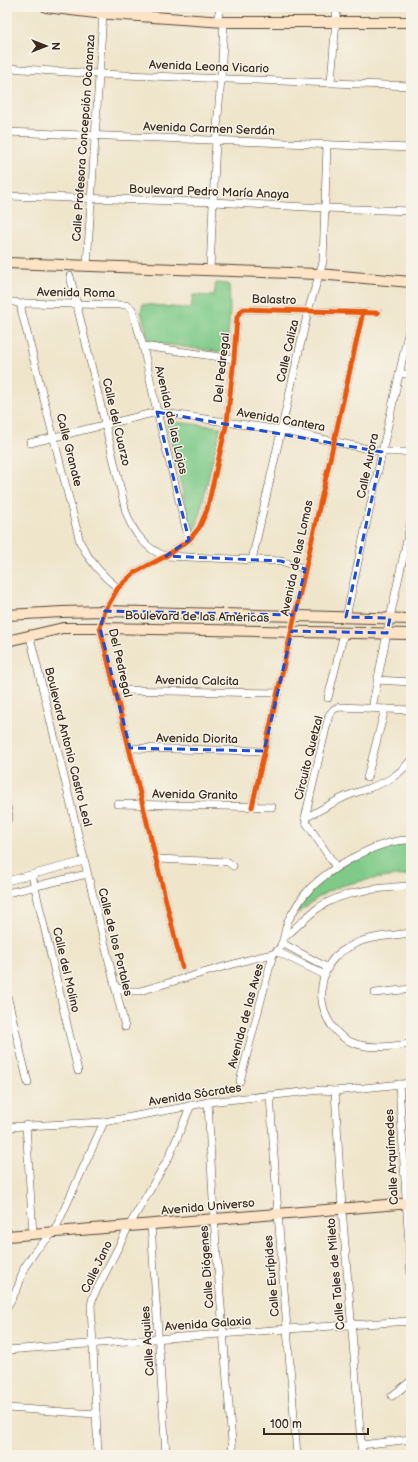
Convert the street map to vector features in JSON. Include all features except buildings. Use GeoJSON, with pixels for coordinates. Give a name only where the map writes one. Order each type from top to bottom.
{"type":"FeatureCollection","features":[{"type":"Feature","properties":{"kind":"street"},"geometry":{"type":"LineString","coordinates":[[46,7],[221,22],[411,22]]}},
{"type":"Feature","properties":{"kind":"street"},"geometry":{"type":"LineString","coordinates":[[210,269],[216,140],[221,79],[220,7]]}},
{"type":"Feature","properties":{"kind":"street"},"geometry":{"type":"LineString","coordinates":[[331,82],[337,7]]}},
{"type":"Feature","properties":{"kind":"street","name":"Calle Profesora Concepción Ocaranza"},"geometry":{"type":"LineString","coordinates":[[87,265],[103,13]]}},
{"type":"Feature","properties":{"kind":"street","name":"Avenida Leona Vicario"},"geometry":{"type":"LineString","coordinates":[[7,68],[99,74],[411,86]]}},
{"type":"Feature","properties":{"kind":"street","name":"Avenida Carmen Serdán"},"geometry":{"type":"LineString","coordinates":[[7,132],[411,148]]}},
{"type":"Feature","properties":{"kind":"street","name":"Calle Caliza"},"geometry":{"type":"LineString","coordinates":[[252,560],[308,311],[318,274],[323,262],[327,145]]}},
{"type":"Feature","properties":{"kind":"street","name":"Boulevard Pedro María Anaya"},"geometry":{"type":"LineString","coordinates":[[7,196],[213,202],[411,211]]}},
{"type":"Feature","properties":{"kind":"street"},"geometry":{"type":"LineString","coordinates":[[7,263],[318,274],[411,282]]}},
{"type":"Feature","properties":{"kind":"street","name":"Calle del Cuarzo"},"geometry":{"type":"LineString","coordinates":[[70,276],[129,521],[136,533],[145,543],[159,554],[166,556]]}},
{"type":"Feature","properties":{"kind":"street","name":"Avenida Roma"},"geometry":{"type":"LineString","coordinates":[[7,302],[15,302],[22,305],[24,303],[126,305],[130,307]]}},
{"type":"Feature","properties":{"kind":"street","name":"Calle Granate"},"geometry":{"type":"LineString","coordinates":[[22,305],[80,542],[88,558],[103,575],[118,588]]}},
{"type":"Feature","properties":{"kind":"street","name":"Avenida de las Lajas"},"geometry":{"type":"LineString","coordinates":[[130,307],[134,311],[143,346],[157,412],[189,540]]}},
{"type":"Feature","properties":{"kind":"street","name":"Balastro"},"geometry":{"type":"LineString","coordinates":[[240,312],[244,309],[378,313]]}},
{"type":"Feature","properties":{"kind":"street","name":"Del Pedregal"},"geometry":{"type":"LineString","coordinates":[[182,967],[100,628],[105,611],[118,588],[134,573],[166,556],[189,540],[199,528],[207,510],[227,422],[237,317],[240,312]]}},
{"type":"Feature","properties":{"kind":"street","name":"Avenida de las Lomas"},"geometry":{"type":"LineString","coordinates":[[252,807],[363,312]]}},
{"type":"Feature","properties":{"kind":"street","name":"Calle Aurora"},"geometry":{"type":"LineString","coordinates":[[346,617],[411,320]]}},
{"type":"Feature","properties":{"kind":"street"},"geometry":{"type":"LineString","coordinates":[[143,346],[234,359]]}},
{"type":"Feature","properties":{"kind":"street"},"geometry":{"type":"LineString","coordinates":[[399,373],[411,376]]}},
{"type":"Feature","properties":{"kind":"street","name":"Avenida Cantera"},"geometry":{"type":"LineString","coordinates":[[30,443],[157,412],[281,430],[382,452],[411,452]]}},
{"type":"Feature","properties":{"kind":"street"},"geometry":{"type":"LineString","coordinates":[[373,703],[411,521]]}},
{"type":"Feature","properties":{"kind":"street"},"geometry":{"type":"LineString","coordinates":[[166,556],[288,562],[305,569]]}},
{"type":"Feature","properties":{"kind":"street","name":"Boulevard de las Américas"},"geometry":{"type":"LineString","coordinates":[[7,615],[105,611],[411,619]]}},
{"type":"Feature","properties":{"kind":"street"},"geometry":{"type":"LineString","coordinates":[[62,612],[63,628]]}},
{"type":"Feature","properties":{"kind":"street","name":"Boulevard de las Américas"},"geometry":{"type":"LineString","coordinates":[[7,641],[30,637],[63,628],[411,634]]}},
{"type":"Feature","properties":{"kind":"street"},"geometry":{"type":"LineString","coordinates":[[328,698],[344,633]]}},
{"type":"Feature","properties":{"kind":"street","name":"Boulevard Antonio Castro Leal"},"geometry":{"type":"LineString","coordinates":[[30,637],[84,861]]}},
{"type":"Feature","properties":{"kind":"street"},"geometry":{"type":"LineString","coordinates":[[377,680],[411,682]]}},
{"type":"Feature","properties":{"kind":"street","name":"Avenida Calcita"},"geometry":{"type":"LineString","coordinates":[[115,690],[278,693]]}},
{"type":"Feature","properties":{"kind":"street","name":"Circuito Quetzal"},"geometry":{"type":"LineString","coordinates":[[336,868],[307,825],[306,818],[326,726],[331,711],[340,706],[411,710]]}},
{"type":"Feature","properties":{"kind":"street"},"geometry":{"type":"LineString","coordinates":[[367,778],[385,709]]}},
{"type":"Feature","properties":{"kind":"street","name":"Avenida Diorita"},"geometry":{"type":"LineString","coordinates":[[130,748],[264,751]]}},
{"type":"Feature","properties":{"kind":"street","name":"Circuito Quetzal"},"geometry":{"type":"LineString","coordinates":[[306,818],[347,796],[387,782],[402,771],[411,760]]}},
{"type":"Feature","properties":{"kind":"street","name":"Avenida Granito"},"geometry":{"type":"LineString","coordinates":[[117,804],[272,807]]}},
{"type":"Feature","properties":{"kind":"street"},"geometry":{"type":"LineString","coordinates":[[7,806],[9,816],[7,821]]}},
{"type":"Feature","properties":{"kind":"street","name":"Avenida de las Aves"},"geometry":{"type":"LineString","coordinates":[[240,1081],[276,953],[283,940],[288,922],[306,893],[336,868],[371,849],[410,838]]}},
{"type":"Feature","properties":{"kind":"street"},"geometry":{"type":"LineString","coordinates":[[156,859],[228,862],[233,866]]}},
{"type":"Feature","properties":{"kind":"street"},"geometry":{"type":"LineString","coordinates":[[7,881],[84,861]]}},
{"type":"Feature","properties":{"kind":"street","name":"Calle de los Portales"},"geometry":{"type":"LineString","coordinates":[[84,861],[125,1027]]}},
{"type":"Feature","properties":{"kind":"street"},"geometry":{"type":"LineString","coordinates":[[7,893],[87,874]]}},
{"type":"Feature","properties":{"kind":"street","name":"Calle del Molino"},"geometry":{"type":"LineString","coordinates":[[32,875],[78,1071]]}},
{"type":"Feature","properties":{"kind":"street","name":"Avenida de las Aves"},"geometry":{"type":"LineString","coordinates":[[283,940],[319,908],[340,897],[357,892],[411,886]]}},
{"type":"Feature","properties":{"kind":"street"},"geometry":{"type":"LineString","coordinates":[[411,933],[358,942],[349,946],[334,958],[327,971],[321,990],[323,1008],[326,1017],[332,1026],[343,1037],[362,1046],[374,1047],[411,1044]]}},
{"type":"Feature","properties":{"kind":"street"},"geometry":{"type":"LineString","coordinates":[[283,940],[327,971]]}},
{"type":"Feature","properties":{"kind":"street"},"geometry":{"type":"LineString","coordinates":[[115,987],[127,991],[140,992],[276,953],[327,971]]}},
{"type":"Feature","properties":{"kind":"street"},"geometry":{"type":"LineString","coordinates":[[375,993],[411,989]]}},
{"type":"Feature","properties":{"kind":"street"},"geometry":{"type":"LineString","coordinates":[[7,995],[28,1083]]}},
{"type":"Feature","properties":{"kind":"street","name":"Avenida Sócrates"},"geometry":{"type":"LineString","coordinates":[[7,1127],[104,1122],[208,1102],[321,1090],[335,1091],[411,1083]]}},
{"type":"Feature","properties":{"kind":"street","name":"Calle Arquímedes"},"geometry":{"type":"LineString","coordinates":[[399,1084],[408,1203],[411,1277]]}},
{"type":"Feature","properties":{"kind":"street","name":"Calle Tales de Mileto"},"geometry":{"type":"LineString","coordinates":[[335,1091],[342,1208],[362,1455]]}},
{"type":"Feature","properties":{"kind":"street","name":"Calle Eurípides"},"geometry":{"type":"LineString","coordinates":[[270,1096],[297,1455]]}},
{"type":"Feature","properties":{"kind":"street","name":"Calle Diógenes"},"geometry":{"type":"LineString","coordinates":[[208,1102],[214,1219],[233,1455]]}},
{"type":"Feature","properties":{"kind":"street","name":"Calle Jano"},"geometry":{"type":"LineString","coordinates":[[98,1455],[93,1344],[90,1316],[93,1297],[129,1226],[169,1157],[191,1105]]}},
{"type":"Feature","properties":{"kind":"street"},"geometry":{"type":"LineString","coordinates":[[7,1307],[18,1287],[24,1268],[36,1250],[54,1232],[104,1122]]}},
{"type":"Feature","properties":{"kind":"street"},"geometry":{"type":"LineString","coordinates":[[26,1125],[34,1234]]}},
{"type":"Feature","properties":{"kind":"street","name":"Avenida Universo"},"geometry":{"type":"LineString","coordinates":[[7,1236],[408,1203]]}},
{"type":"Feature","properties":{"kind":"street","name":"Calle Aquiles"},"geometry":{"type":"LineString","coordinates":[[151,1225],[166,1455]]}},
{"type":"Feature","properties":{"kind":"street","name":"Avenida Galaxia"},"geometry":{"type":"LineString","coordinates":[[7,1350],[411,1321]]}},
{"type":"Feature","properties":{"kind":"street"},"geometry":{"type":"LineString","coordinates":[[392,1396],[411,1381]]}},
{"type":"Feature","properties":{"kind":"street"},"geometry":{"type":"LineString","coordinates":[[7,1408],[96,1414]]}},
{"type":"Feature","properties":{"kind":"street"},"geometry":{"type":"LineString","coordinates":[[361,1445],[411,1439]]}},
{"type":"Feature","properties":{"kind":"highlighted area"},"geometry":{"type":"Polygon","coordinates":[[[157,412],[382,452],[346,617],[390,618],[387,633],[292,631],[264,751],[130,748],[100,628],[105,611],[295,615],[305,569],[281,561],[166,556],[189,540],[157,412]]]}},
{"type":"Feature","properties":{"kind":"green space"},"geometry":{"type":"Polygon","coordinates":[[[216,283],[229,284],[230,309],[227,353],[149,342],[141,312],[143,304],[191,309],[193,295],[214,296],[216,283]]]}},
{"type":"Feature","properties":{"kind":"green space"},"geometry":{"type":"Polygon","coordinates":[[[166,421],[221,427],[196,529],[192,533],[166,421]]]}},
{"type":"Feature","properties":{"kind":"green space"},"geometry":{"type":"Polygon","coordinates":[[[411,838],[411,875],[369,880],[338,887],[321,896],[297,915],[301,903],[322,881],[344,863],[374,848],[411,838]]]}},
{"type":"Feature","properties":{"kind":"cycle path"},"geometry":{"type":"LineString","coordinates":[[182,967],[100,628],[105,611],[118,588],[134,573],[166,556],[189,540],[199,528],[207,510],[227,422],[237,317],[240,312],[244,309],[378,313]]}},
{"type":"Feature","properties":{"kind":"cycle path"},"geometry":{"type":"LineString","coordinates":[[252,807],[363,312]]}}]}
